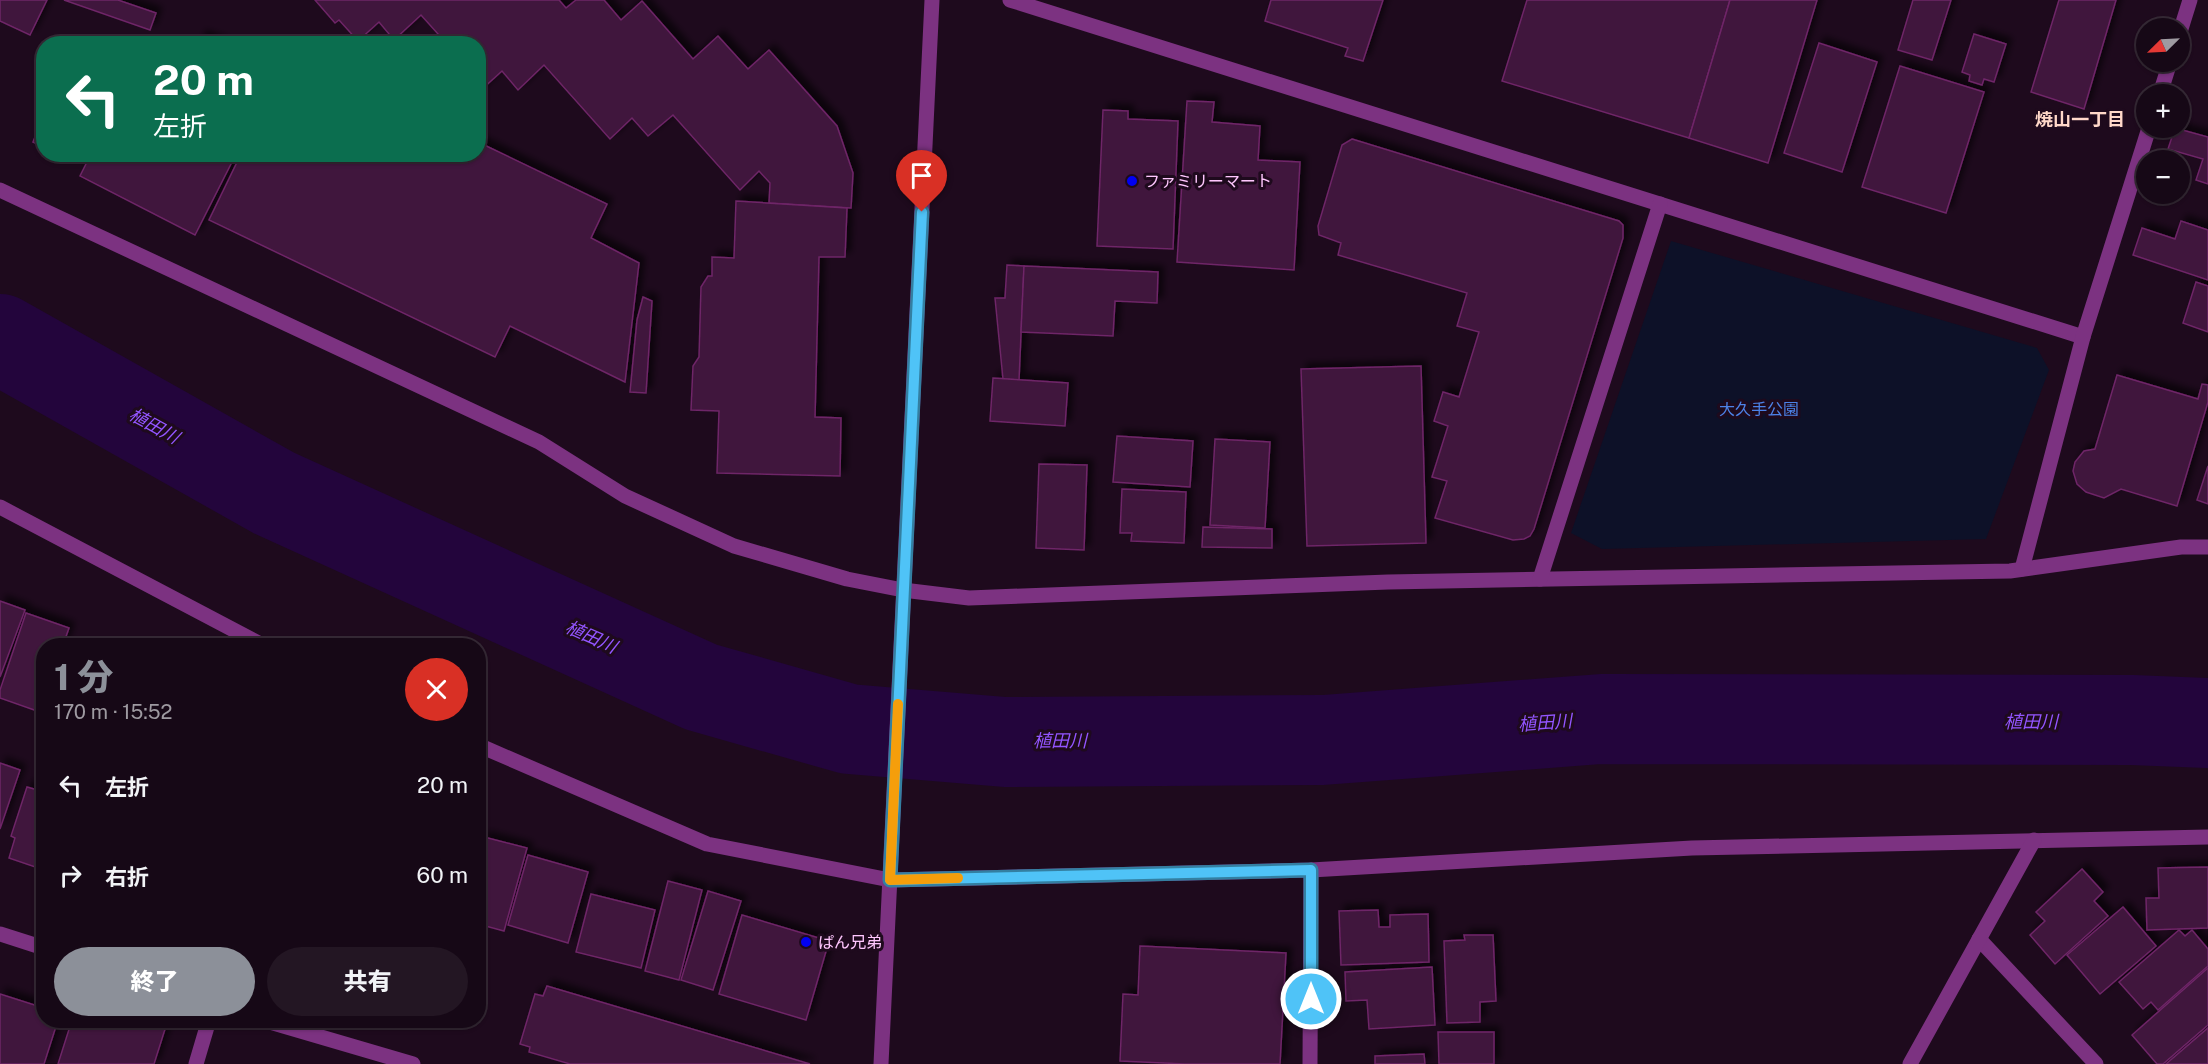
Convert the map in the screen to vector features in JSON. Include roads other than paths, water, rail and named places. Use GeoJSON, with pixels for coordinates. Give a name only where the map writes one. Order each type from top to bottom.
{"type":"FeatureCollection","features":[{"type":"Feature","properties":{"kind":"street"},"geometry":{"type":"LineString","coordinates":[[881,1064],[932,0]]}},
{"type":"Feature","properties":{"kind":"street"},"geometry":{"type":"LineString","coordinates":[[1010,0],[2083,338]]}},
{"type":"Feature","properties":{"kind":"street"},"geometry":{"type":"LineString","coordinates":[[2184,18],[2190,0]]}},
{"type":"Feature","properties":{"kind":"street"},"geometry":{"type":"LineString","coordinates":[[2022,569],[2083,338],[2146,138]]}},
{"type":"Feature","properties":{"kind":"street"},"geometry":{"type":"LineString","coordinates":[[0,190],[539,442],[625,496],[734,546],[847,579],[903,592],[969,598],[1388,582],[2010,571],[2181,547],[2208,547]]}},
{"type":"Feature","properties":{"kind":"street"},"geometry":{"type":"LineString","coordinates":[[1540,579],[1660,204]]}},
{"type":"Feature","properties":{"kind":"street"},"geometry":{"type":"LineString","coordinates":[[0,507],[249,638]]}},
{"type":"Feature","properties":{"kind":"street"},"geometry":{"type":"LineString","coordinates":[[486,748],[707,844],[890,880],[1311,870],[1692,848],[2208,837]]}},
{"type":"Feature","properties":{"kind":"street"},"geometry":{"type":"LineString","coordinates":[[1910,1064],[2034,840]]}},
{"type":"Feature","properties":{"kind":"street"},"geometry":{"type":"LineString","coordinates":[[1310,1064],[1311,870]]}},
{"type":"Feature","properties":{"kind":"street"},"geometry":{"type":"LineString","coordinates":[[0,934],[36,945]]}},
{"type":"Feature","properties":{"kind":"street"},"geometry":{"type":"LineString","coordinates":[[1979,939],[2096,1064]]}},
{"type":"Feature","properties":{"kind":"street"},"geometry":{"type":"LineString","coordinates":[[195,1064],[206,1028]]}},
{"type":"Feature","properties":{"kind":"street"},"geometry":{"type":"LineString","coordinates":[[290,1028],[413,1064]]}},
{"type":"Feature","properties":{"kind":"waterway","name":"植田川"},"geometry":{"type":"LineString","coordinates":[[0,339],[274,493],[701,687],[849,729],[1005,742],[1323,740],[1601,719],[2132,720],[2208,723]]}},
{"type":"Feature","properties":{"kind":"place","name":"ファミリーマート"},"geometry":{"type":"Point","coordinates":[1132,181]}},
{"type":"Feature","properties":{"kind":"place","name":"ぱん兄弟"},"geometry":{"type":"Point","coordinates":[806,942]}},
{"type":"Feature","properties":{"kind":"district","name":"焼山一丁目"},"geometry":{"type":"Point","coordinates":[2080,120]}},
{"type":"Feature","properties":{"kind":"park label","name":"大久手公園"},"geometry":{"type":"Point","coordinates":[1759,409]}}]}
